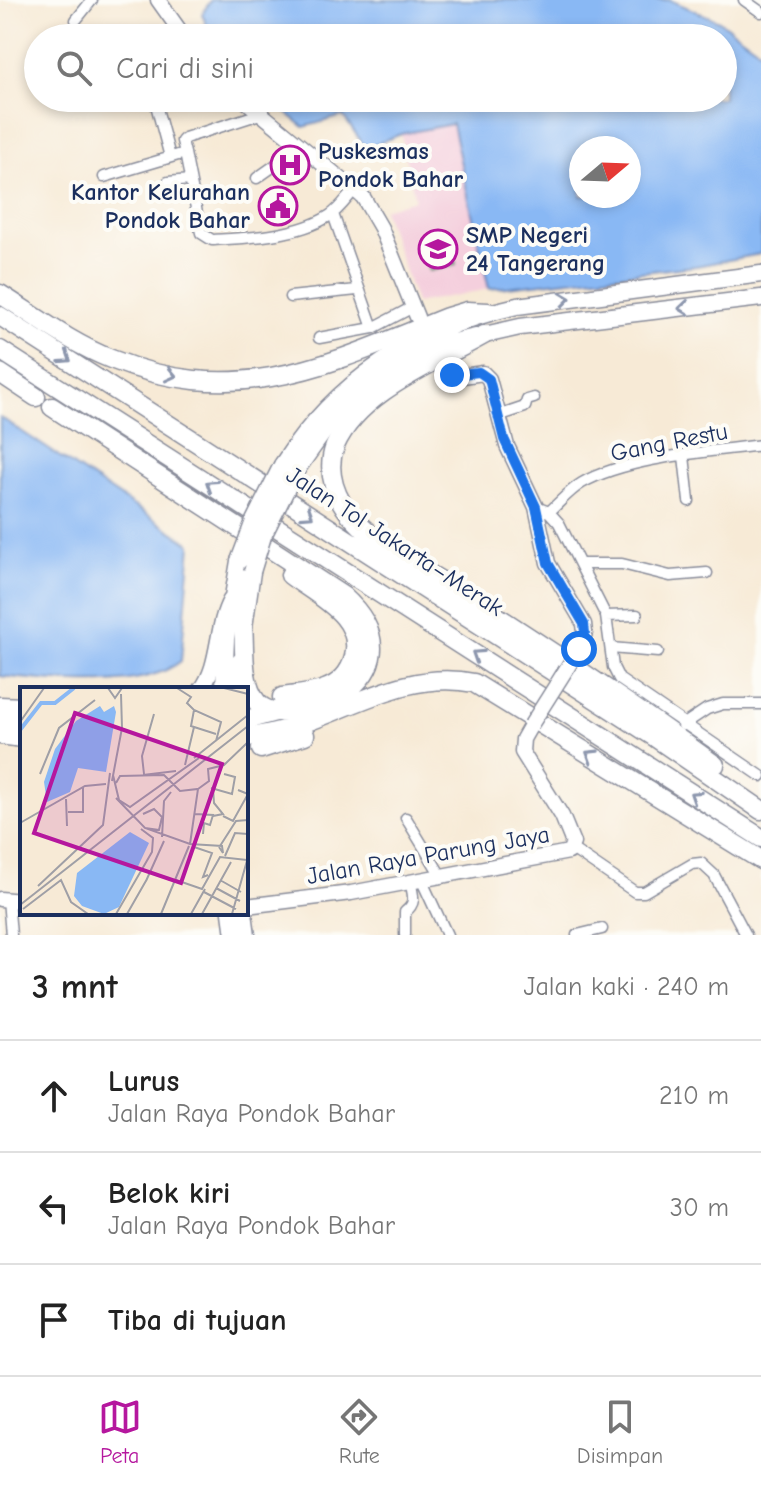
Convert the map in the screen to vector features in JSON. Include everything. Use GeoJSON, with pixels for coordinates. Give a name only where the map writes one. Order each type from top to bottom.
{"type":"FeatureCollection","features":[{"type":"Feature","properties":{"kind":"highway"},"geometry":{"type":"LineString","coordinates":[[0,294],[112,359],[178,378],[224,381],[297,374],[447,317],[467,311],[488,312]]}},
{"type":"Feature","properties":{"kind":"highway","name":"Jalan Tol Jakarta–Merak"},"geometry":{"type":"LineString","coordinates":[[0,316],[585,692],[761,809]]}},
{"type":"Feature","properties":{"kind":"highway"},"geometry":{"type":"LineString","coordinates":[[484,335],[400,383],[367,407],[344,432],[332,457],[331,476],[337,494],[355,520],[395,551],[645,713],[719,767],[761,809]]}},
{"type":"Feature","properties":{"kind":"highway"},"geometry":{"type":"LineString","coordinates":[[0,350],[761,838]]}},
{"type":"Feature","properties":{"kind":"highway"},"geometry":{"type":"LineString","coordinates":[[0,373],[36,397]]}},
{"type":"Feature","properties":{"kind":"highway"},"geometry":{"type":"LineString","coordinates":[[52,407],[169,484],[340,613],[353,630],[356,649],[344,676],[326,689],[262,707],[252,693],[243,623]]}},
{"type":"Feature","properties":{"kind":"highway"},"geometry":{"type":"LineString","coordinates":[[465,595],[585,692]]}},
{"type":"Feature","properties":{"kind":"highway"},"geometry":{"type":"LineString","coordinates":[[248,737],[304,724],[399,686],[449,678],[489,690],[761,860]]}},
{"type":"Feature","properties":{"kind":"highway"},"geometry":{"type":"LineString","coordinates":[[261,749],[403,696],[420,682]]}},
{"type":"Feature","properties":{"kind":"highway"},"geometry":{"type":"LineString","coordinates":[[248,719],[279,704]]}},
{"type":"Feature","properties":{"kind":"highway"},"geometry":{"type":"LineString","coordinates":[[0,711],[20,717]]}},
{"type":"Feature","properties":{"kind":"highway"},"geometry":{"type":"LineString","coordinates":[[0,728],[20,730]]}},
{"type":"Feature","properties":{"kind":"main road"},"geometry":{"type":"LineString","coordinates":[[224,687],[230,600],[263,536],[288,468],[324,408],[364,373],[421,339],[488,312],[761,274]]}},
{"type":"Feature","properties":{"kind":"main road"},"geometry":{"type":"LineString","coordinates":[[288,468],[337,413],[368,387],[440,345],[550,323],[761,298]]}},
{"type":"Feature","properties":{"kind":"main road"},"geometry":{"type":"LineString","coordinates":[[238,687],[245,566]]}},
{"type":"Feature","properties":{"kind":"main road"},"geometry":{"type":"LineString","coordinates":[[231,915],[234,935]]}},
{"type":"Feature","properties":{"kind":"main road"},"geometry":{"type":"LineString","coordinates":[[244,915],[247,935]]}},
{"type":"Feature","properties":{"kind":"street"},"geometry":{"type":"LineString","coordinates":[[76,20],[92,0]]}},
{"type":"Feature","properties":{"kind":"street"},"geometry":{"type":"LineString","coordinates":[[158,0],[175,24]]}},
{"type":"Feature","properties":{"kind":"street"},"geometry":{"type":"LineString","coordinates":[[744,0],[761,12]]}},
{"type":"Feature","properties":{"kind":"street"},"geometry":{"type":"LineString","coordinates":[[158,112],[170,157]]}},
{"type":"Feature","properties":{"kind":"street"},"geometry":{"type":"LineString","coordinates":[[258,112],[355,189],[375,215],[415,312],[373,328],[319,338]]}},
{"type":"Feature","properties":{"kind":"street"},"geometry":{"type":"LineString","coordinates":[[260,114],[182,141],[201,233],[212,240],[301,228],[333,214],[355,189]]}},
{"type":"Feature","properties":{"kind":"street"},"geometry":{"type":"LineString","coordinates":[[257,178],[301,147]]}},
{"type":"Feature","properties":{"kind":"street"},"geometry":{"type":"LineString","coordinates":[[104,177],[185,153]]}},
{"type":"Feature","properties":{"kind":"street"},"geometry":{"type":"LineString","coordinates":[[168,182],[190,180]]}},
{"type":"Feature","properties":{"kind":"street"},"geometry":{"type":"LineString","coordinates":[[333,214],[357,290],[373,328]]}},
{"type":"Feature","properties":{"kind":"street"},"geometry":{"type":"LineString","coordinates":[[290,297],[357,290]]}},
{"type":"Feature","properties":{"kind":"street"},"geometry":{"type":"LineString","coordinates":[[446,369],[456,377],[486,374],[507,446],[542,509],[581,564],[606,616],[619,679],[761,776]]}},
{"type":"Feature","properties":{"kind":"street"},"geometry":{"type":"LineString","coordinates":[[498,416],[525,407],[527,400],[534,398]]}},
{"type":"Feature","properties":{"kind":"street","name":"Gang Restu"},"geometry":{"type":"LineString","coordinates":[[542,509],[586,481],[649,461],[761,445]]}},
{"type":"Feature","properties":{"kind":"street"},"geometry":{"type":"LineString","coordinates":[[684,456],[689,501]]}},
{"type":"Feature","properties":{"kind":"street","name":"Jalan Raya Parung Jaya"},"geometry":{"type":"LineString","coordinates":[[248,906],[351,893],[440,874],[560,855],[572,849],[572,840],[562,816],[522,752],[521,743],[579,649],[585,633],[584,624],[548,563],[542,509]]}},
{"type":"Feature","properties":{"kind":"street"},"geometry":{"type":"LineString","coordinates":[[581,564],[622,564],[670,576],[707,573]]}},
{"type":"Feature","properties":{"kind":"street"},"geometry":{"type":"LineString","coordinates":[[202,687],[211,669],[221,617],[230,600]]}},
{"type":"Feature","properties":{"kind":"street"},"geometry":{"type":"LineString","coordinates":[[606,616],[637,615]]}},
{"type":"Feature","properties":{"kind":"street"},"geometry":{"type":"LineString","coordinates":[[611,648],[658,652]]}},
{"type":"Feature","properties":{"kind":"street"},"geometry":{"type":"LineString","coordinates":[[0,704],[20,705]]}},
{"type":"Feature","properties":{"kind":"street"},"geometry":{"type":"LineString","coordinates":[[683,725],[707,709],[723,704],[761,704]]}},
{"type":"Feature","properties":{"kind":"street"},"geometry":{"type":"LineString","coordinates":[[0,737],[20,740]]}},
{"type":"Feature","properties":{"kind":"street"},"geometry":{"type":"LineString","coordinates":[[406,818],[440,874]]}},
{"type":"Feature","properties":{"kind":"street"},"geometry":{"type":"LineString","coordinates":[[572,849],[609,877],[640,893],[692,864],[701,863],[714,875],[746,935]]}},
{"type":"Feature","properties":{"kind":"street"},"geometry":{"type":"LineString","coordinates":[[405,935],[403,920],[414,897],[415,880]]}},
{"type":"Feature","properties":{"kind":"street"},"geometry":{"type":"LineString","coordinates":[[415,880],[447,935]]}},
{"type":"Feature","properties":{"kind":"street"},"geometry":{"type":"LineString","coordinates":[[10,900],[11,935]]}},
{"type":"Feature","properties":{"kind":"street"},"geometry":{"type":"LineString","coordinates":[[577,935],[602,928]]}},
{"type":"Feature","properties":{"kind":"shaded area","name":"SMP Negeri 24 Tangerang"},"geometry":{"type":"Polygon","coordinates":[[[452,124],[489,289],[416,303],[383,209],[415,200],[401,134],[452,124]]]}},
{"type":"Feature","properties":{"kind":"green space"},"geometry":{"type":"Polygon","coordinates":[[[448,228],[456,265],[429,271],[421,234],[448,228]]]}},
{"type":"Feature","properties":{"kind":"water"},"geometry":{"type":"Polygon","coordinates":[[[211,0],[670,0],[723,24],[206,24],[202,14],[211,0]]]}},
{"type":"Feature","properties":{"kind":"water"},"geometry":{"type":"Polygon","coordinates":[[[737,34],[761,51],[761,254],[696,266],[489,289],[452,124],[401,134],[366,148],[343,116],[304,127],[285,112],[737,112],[737,34]]]}},
{"type":"Feature","properties":{"kind":"water"},"geometry":{"type":"Polygon","coordinates":[[[0,417],[191,544],[181,661],[143,678],[119,681],[68,682],[0,676],[0,417]]]}},
{"type":"Feature","properties":{"kind":"place","name":"Puskesmas Pondok Bahar"},"geometry":{"type":"Point","coordinates":[290,165]}},
{"type":"Feature","properties":{"kind":"place","name":"Kantor Kelurahan Pondok Bahar"},"geometry":{"type":"Point","coordinates":[278,206]}},
{"type":"Feature","properties":{"kind":"place","name":"SMP Negeri 24 Tangerang"},"geometry":{"type":"Point","coordinates":[438,249]}},
{"type":"Feature","properties":{"kind":"route"},"geometry":{"type":"LineString","coordinates":[[452,375],[461,377],[479,372],[489,379],[504,439],[536,507],[548,563],[581,614],[585,633],[579,649]]}}]}
